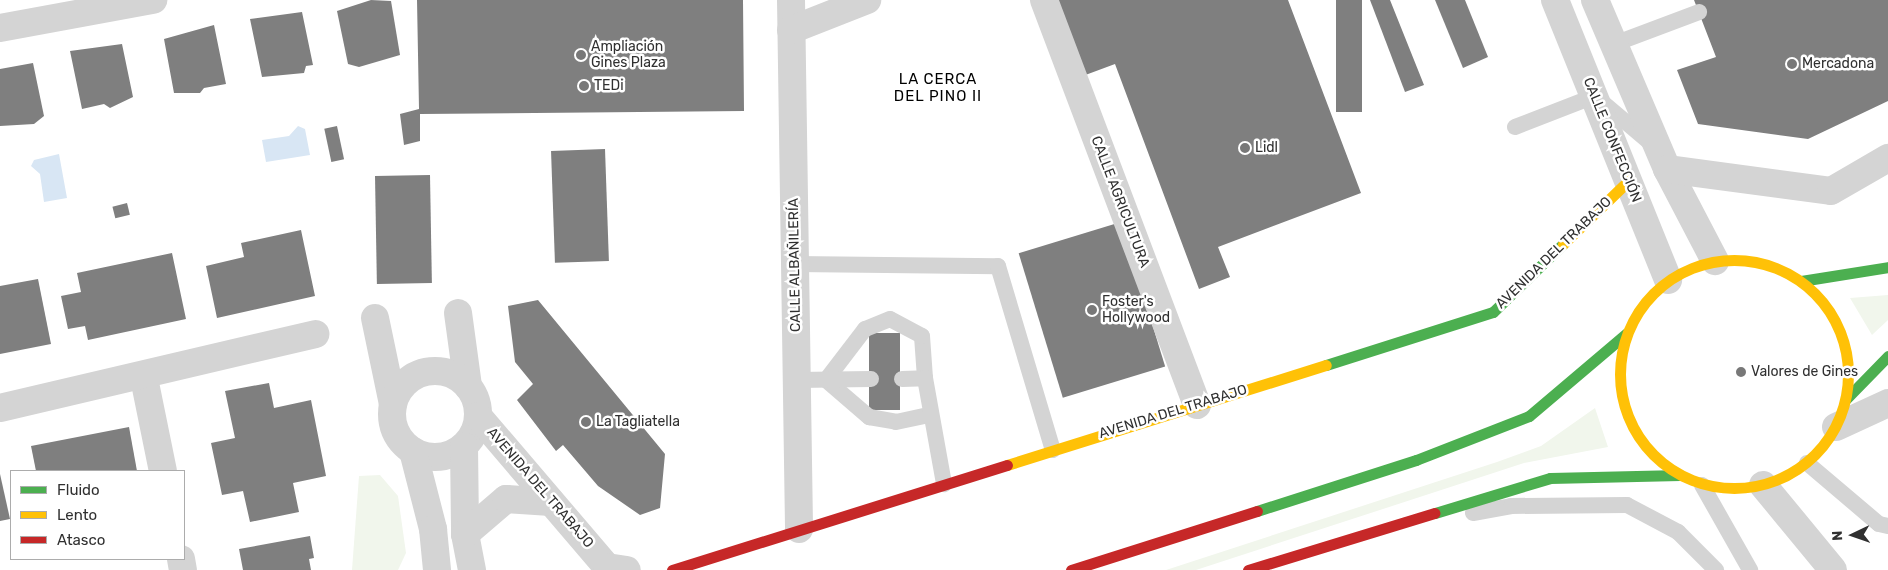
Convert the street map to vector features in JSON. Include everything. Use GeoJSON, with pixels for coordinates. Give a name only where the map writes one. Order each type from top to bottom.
{"type":"FeatureCollection","features":[{"type":"Feature","properties":{"kind":"main road","name":"AVENIDA DEL TRABAJO"},"geometry":{"type":"LineString","coordinates":[[672,570],[1492,312],[1629,180]]}},
{"type":"Feature","properties":{"kind":"main road"},"geometry":{"type":"LineString","coordinates":[[1715,261],[1767,265],[1801,281],[1824,304],[1841,333],[1848,366],[1846,399],[1836,427],[1807,463],[1763,485],[1732,489],[1702,484],[1680,475],[1653,456],[1634,429],[1623,398],[1620,366],[1627,333],[1644,304],[1668,280],[1715,261]]}},
{"type":"Feature","properties":{"kind":"main road"},"geometry":{"type":"LineString","coordinates":[[1801,281],[1888,267]]}},
{"type":"Feature","properties":{"kind":"main road"},"geometry":{"type":"LineString","coordinates":[[1071,570],[1416,460],[1529,416],[1627,333]]}},
{"type":"Feature","properties":{"kind":"main road"},"geometry":{"type":"LineString","coordinates":[[1846,399],[1888,356]]}},
{"type":"Feature","properties":{"kind":"main road"},"geometry":{"type":"LineString","coordinates":[[1248,570],[1550,478],[1680,475]]}},
{"type":"Feature","properties":{"kind":"street"},"geometry":{"type":"LineString","coordinates":[[0,28],[153,0]]}},
{"type":"Feature","properties":{"kind":"street","name":"CALLE ALBAÑILERÍA"},"geometry":{"type":"LineString","coordinates":[[791,0],[799,529]]}},
{"type":"Feature","properties":{"kind":"street"},"geometry":{"type":"LineString","coordinates":[[792,30],[867,0]]}},
{"type":"Feature","properties":{"kind":"street","name":"CALLE AGRICULTURA"},"geometry":{"type":"LineString","coordinates":[[1044,0],[1197,405]]}},
{"type":"Feature","properties":{"kind":"street","name":"CALLE CONFECCIÓN"},"geometry":{"type":"LineString","coordinates":[[1555,0],[1668,280]]}},
{"type":"Feature","properties":{"kind":"street"},"geometry":{"type":"LineString","coordinates":[[1595,0],[1664,160],[1715,261]]}},
{"type":"Feature","properties":{"kind":"street"},"geometry":{"type":"LineString","coordinates":[[1664,160],[1831,192],[1888,158]]}},
{"type":"Feature","properties":{"kind":"street"},"geometry":{"type":"LineString","coordinates":[[458,313],[468,386],[478,416],[464,446],[465,534],[472,570]]}},
{"type":"Feature","properties":{"kind":"street"},"geometry":{"type":"LineString","coordinates":[[375,318],[398,435],[413,451],[433,529],[437,570]]}},
{"type":"Feature","properties":{"kind":"street"},"geometry":{"type":"LineString","coordinates":[[0,408],[144,378],[315,334]]}},
{"type":"Feature","properties":{"kind":"street"},"geometry":{"type":"LineString","coordinates":[[393,404],[407,381],[425,372],[446,372],[468,386]]}},
{"type":"Feature","properties":{"kind":"street"},"geometry":{"type":"LineString","coordinates":[[144,378],[163,470]]}},
{"type":"Feature","properties":{"kind":"street"},"geometry":{"type":"LineString","coordinates":[[1836,427],[1888,403]]}},
{"type":"Feature","properties":{"kind":"street","name":"AVENIDA DEL TRABAJO"},"geometry":{"type":"LineString","coordinates":[[478,416],[606,567],[627,570]]}},
{"type":"Feature","properties":{"kind":"street"},"geometry":{"type":"LineString","coordinates":[[413,451],[439,457],[464,446]]}},
{"type":"Feature","properties":{"kind":"street"},"geometry":{"type":"LineString","coordinates":[[1763,485],[1833,570]]}},
{"type":"Feature","properties":{"kind":"street"},"geometry":{"type":"LineString","coordinates":[[465,534],[506,499],[551,502]]}},
{"type":"Feature","properties":{"kind":"lane"},"geometry":{"type":"LineString","coordinates":[[1614,44],[1699,12]]}},
{"type":"Feature","properties":{"kind":"lane"},"geometry":{"type":"LineString","coordinates":[[1515,127],[1595,96],[1664,160]]}},
{"type":"Feature","properties":{"kind":"lane"},"geometry":{"type":"LineString","coordinates":[[795,264],[998,266],[1053,450]]}},
{"type":"Feature","properties":{"kind":"lane"},"geometry":{"type":"LineString","coordinates":[[826,380],[865,329],[890,319],[922,336],[928,415],[944,484]]}},
{"type":"Feature","properties":{"kind":"lane"},"geometry":{"type":"LineString","coordinates":[[902,379],[925,378]]}},
{"type":"Feature","properties":{"kind":"lane"},"geometry":{"type":"LineString","coordinates":[[797,380],[871,380]]}},
{"type":"Feature","properties":{"kind":"lane"},"geometry":{"type":"LineString","coordinates":[[826,380],[869,418],[896,422],[928,415]]}},
{"type":"Feature","properties":{"kind":"lane"},"geometry":{"type":"LineString","coordinates":[[1807,463],[1879,524],[1888,526]]}},
{"type":"Feature","properties":{"kind":"lane"},"geometry":{"type":"LineString","coordinates":[[1702,484],[1750,570]]}},
{"type":"Feature","properties":{"kind":"lane"},"geometry":{"type":"LineString","coordinates":[[1380,531],[1511,506],[1627,505],[1678,532],[1716,570]]}},
{"type":"Feature","properties":{"kind":"shaded area"},"geometry":{"type":"Polygon","coordinates":[[[1888,295],[1888,320],[1872,335],[1850,298],[1888,295]]]}},
{"type":"Feature","properties":{"kind":"shaded area"},"geometry":{"type":"Polygon","coordinates":[[[1595,408],[1608,447],[1524,463],[1196,570],[1166,570],[1541,446],[1595,408]]]}},
{"type":"Feature","properties":{"kind":"shaded area"},"geometry":{"type":"Polygon","coordinates":[[[380,475],[398,496],[406,553],[398,570],[352,570],[359,476],[380,475]]]}},
{"type":"Feature","properties":{"kind":"water"},"geometry":{"type":"Polygon","coordinates":[[[298,126],[305,129],[310,155],[266,162],[262,140],[289,136],[298,126]]]}},
{"type":"Feature","properties":{"kind":"water"},"geometry":{"type":"Polygon","coordinates":[[[59,154],[67,198],[44,202],[40,174],[31,166],[34,160],[59,154]]]}},
{"type":"Feature","properties":{"kind":"building"},"geometry":{"type":"Polygon","coordinates":[[[371,0],[391,1],[400,55],[359,67],[348,64],[337,11],[371,0]]]}},
{"type":"Feature","properties":{"kind":"building","name":"Ampliación Gines Plaza"},"geometry":{"type":"Polygon","coordinates":[[[417,0],[743,0],[744,111],[420,114],[420,141],[404,145],[400,114],[419,109],[417,0]]]}},
{"type":"Feature","properties":{"kind":"building","name":"Lidl"},"geometry":{"type":"Polygon","coordinates":[[[1051,0],[1288,0],[1361,193],[1218,247],[1230,277],[1199,289],[1115,64],[1080,77],[1051,0]]]}},
{"type":"Feature","properties":{"kind":"building"},"geometry":{"type":"Polygon","coordinates":[[[1336,0],[1362,0],[1362,112],[1336,112],[1336,0]]]}},
{"type":"Feature","properties":{"kind":"building"},"geometry":{"type":"Polygon","coordinates":[[[1370,0],[1390,0],[1424,85],[1405,92],[1370,0]]]}},
{"type":"Feature","properties":{"kind":"building"},"geometry":{"type":"Polygon","coordinates":[[[1435,0],[1465,0],[1488,57],[1463,68],[1435,0]]]}},
{"type":"Feature","properties":{"kind":"building","name":"Mercadona"},"geometry":{"type":"Polygon","coordinates":[[[1694,0],[1888,0],[1888,101],[1808,139],[1698,124],[1677,70],[1716,57],[1694,0]]]}},
{"type":"Feature","properties":{"kind":"building"},"geometry":{"type":"Polygon","coordinates":[[[302,12],[313,65],[306,66],[304,73],[262,77],[250,19],[302,12]]]}},
{"type":"Feature","properties":{"kind":"building"},"geometry":{"type":"Polygon","coordinates":[[[214,25],[226,84],[204,88],[200,93],[174,93],[164,39],[214,25]]]}},
{"type":"Feature","properties":{"kind":"building"},"geometry":{"type":"Polygon","coordinates":[[[122,44],[133,97],[110,108],[104,104],[82,109],[70,51],[122,44]]]}},
{"type":"Feature","properties":{"kind":"building"},"geometry":{"type":"Polygon","coordinates":[[[33,63],[44,116],[34,124],[0,126],[0,69],[33,63]]]}},
{"type":"Feature","properties":{"kind":"building"},"geometry":{"type":"Polygon","coordinates":[[[337,126],[344,159],[331,162],[324,129],[337,126]]]}},
{"type":"Feature","properties":{"kind":"building"},"geometry":{"type":"Polygon","coordinates":[[[605,149],[609,261],[555,263],[551,151],[605,149]]]}},
{"type":"Feature","properties":{"kind":"building"},"geometry":{"type":"Polygon","coordinates":[[[430,175],[432,283],[377,284],[375,176],[430,175]]]}},
{"type":"Feature","properties":{"kind":"building"},"geometry":{"type":"Polygon","coordinates":[[[127,203],[130,215],[115,218],[112,207],[127,203]]]}},
{"type":"Feature","properties":{"kind":"building","name":"Foster's Hollywood"},"geometry":{"type":"Polygon","coordinates":[[[1121,222],[1165,366],[1063,398],[1019,253],[1121,222]]]}},
{"type":"Feature","properties":{"kind":"building"},"geometry":{"type":"Polygon","coordinates":[[[301,230],[315,296],[217,318],[206,266],[244,257],[241,243],[301,230]]]}},
{"type":"Feature","properties":{"kind":"building"},"geometry":{"type":"Polygon","coordinates":[[[172,253],[186,319],[88,340],[85,326],[68,329],[61,296],[81,292],[77,273],[172,253]]]}},
{"type":"Feature","properties":{"kind":"building"},"geometry":{"type":"Polygon","coordinates":[[[38,279],[51,344],[0,354],[0,286],[38,279]]]}},
{"type":"Feature","properties":{"kind":"building","name":"La Tagliatella"},"geometry":{"type":"Polygon","coordinates":[[[538,300],[665,454],[660,508],[640,515],[598,486],[563,445],[556,451],[517,400],[533,384],[515,362],[508,306],[538,300]]]}},
{"type":"Feature","properties":{"kind":"building"},"geometry":{"type":"Polygon","coordinates":[[[869,333],[900,333],[900,410],[869,410],[869,333]]]}},
{"type":"Feature","properties":{"kind":"building"},"geometry":{"type":"Polygon","coordinates":[[[269,383],[274,408],[311,400],[326,476],[293,483],[299,512],[250,522],[243,491],[222,495],[211,443],[235,438],[225,391],[269,383]]]}},
{"type":"Feature","properties":{"kind":"building"},"geometry":{"type":"Polygon","coordinates":[[[129,427],[137,470],[36,470],[31,446],[129,427]]]}},
{"type":"Feature","properties":{"kind":"building"},"geometry":{"type":"Polygon","coordinates":[[[0,474],[10,519],[0,521],[0,474]]]}},
{"type":"Feature","properties":{"kind":"building"},"geometry":{"type":"Polygon","coordinates":[[[310,536],[314,558],[309,559],[311,570],[243,570],[239,549],[310,536]]]}},
{"type":"Feature","properties":{"kind":"traffic: fast"},"geometry":{"type":"LineString","coordinates":[[1326,365],[1493,312],[1563,244]]}},
{"type":"Feature","properties":{"kind":"traffic: fast"},"geometry":{"type":"LineString","coordinates":[[1801,281],[1888,267]]}},
{"type":"Feature","properties":{"kind":"traffic: fast"},"geometry":{"type":"LineString","coordinates":[[1257,511],[1416,460],[1529,416],[1627,333]]}},
{"type":"Feature","properties":{"kind":"traffic: fast"},"geometry":{"type":"LineString","coordinates":[[1846,399],[1888,356]]}},
{"type":"Feature","properties":{"kind":"traffic: fast"},"geometry":{"type":"LineString","coordinates":[[1435,513],[1550,478],[1680,475]]}},
{"type":"Feature","properties":{"kind":"traffic: slow"},"geometry":{"type":"LineString","coordinates":[[1563,244],[1629,180]]}},
{"type":"Feature","properties":{"kind":"traffic: slow"},"geometry":{"type":"LineString","coordinates":[[1734,260],[1756,262],[1778,269],[1797,279],[1815,293],[1829,311],[1839,330],[1846,352],[1848,374],[1846,396],[1839,418],[1829,437],[1815,455],[1797,469],[1778,479],[1756,486],[1734,488],[1712,486],[1690,479],[1671,469],[1653,455],[1639,437],[1629,418],[1622,396],[1620,374],[1622,352],[1629,330],[1639,311],[1653,293],[1671,279],[1690,269],[1712,262],[1734,260]]}},
{"type":"Feature","properties":{"kind":"traffic: slow"},"geometry":{"type":"LineString","coordinates":[[1007,465],[1326,365]]}},
{"type":"Feature","properties":{"kind":"traffic: jam"},"geometry":{"type":"LineString","coordinates":[[672,570],[1007,465]]}},
{"type":"Feature","properties":{"kind":"traffic: jam"},"geometry":{"type":"LineString","coordinates":[[1071,570],[1257,511]]}},
{"type":"Feature","properties":{"kind":"traffic: jam"},"geometry":{"type":"LineString","coordinates":[[1248,570],[1435,513]]}},
{"type":"Feature","properties":{"kind":"place","name":"Ampliación Gines Plaza"},"geometry":{"type":"Point","coordinates":[581,55]}},
{"type":"Feature","properties":{"kind":"place","name":"Mercadona"},"geometry":{"type":"Point","coordinates":[1792,64]}},
{"type":"Feature","properties":{"kind":"place","name":"TEDi"},"geometry":{"type":"Point","coordinates":[584,86]}},
{"type":"Feature","properties":{"kind":"place","name":"Lidl"},"geometry":{"type":"Point","coordinates":[1245,148]}},
{"type":"Feature","properties":{"kind":"place","name":"Foster's Hollywood"},"geometry":{"type":"Point","coordinates":[1092,310]}},
{"type":"Feature","properties":{"kind":"place","name":"Valores de Gines"},"geometry":{"type":"Point","coordinates":[1741,372]}},
{"type":"Feature","properties":{"kind":"place","name":"La Tagliatella"},"geometry":{"type":"Point","coordinates":[586,422]}},
{"type":"Feature","properties":{"kind":"district","name":"LA CERCA DEL PINO II"},"geometry":{"type":"Point","coordinates":[938,88]}}]}
